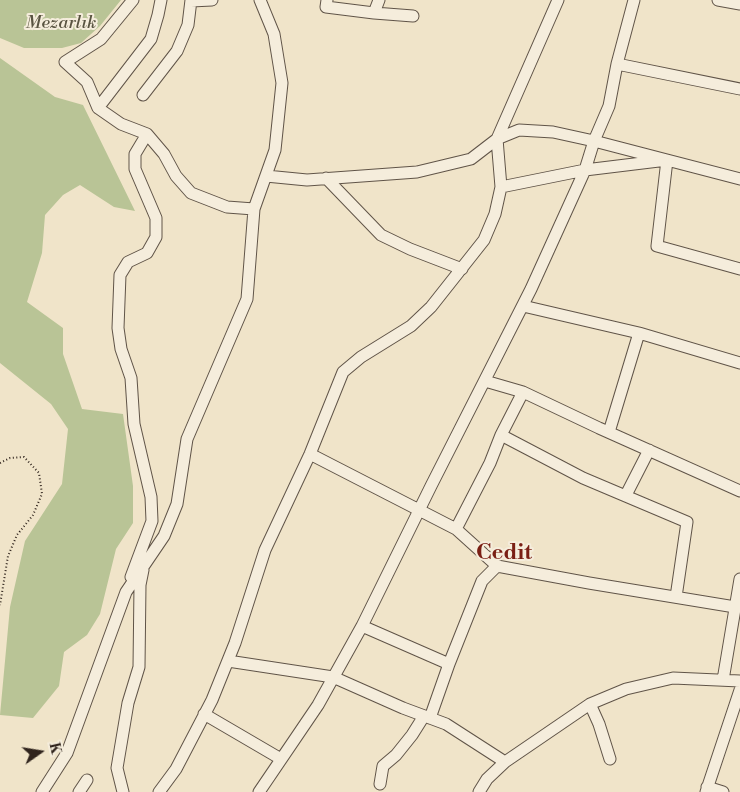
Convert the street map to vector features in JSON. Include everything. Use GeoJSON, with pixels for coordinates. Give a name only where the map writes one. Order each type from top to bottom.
{"type":"FeatureCollection","features":[{"type":"Feature","properties":{"kind":"street"},"geometry":{"type":"LineString","coordinates":[[133,0],[100,39],[65,62],[87,82],[98,108],[121,124],[147,134],[164,154],[176,176],[191,193],[227,207],[254,209]]}},
{"type":"Feature","properties":{"kind":"street"},"geometry":{"type":"LineString","coordinates":[[98,108],[151,39],[161,0]]}},
{"type":"Feature","properties":{"kind":"street"},"geometry":{"type":"LineString","coordinates":[[143,96],[177,51],[188,25],[191,1],[212,0]]}},
{"type":"Feature","properties":{"kind":"street"},"geometry":{"type":"LineString","coordinates":[[126,592],[164,536],[176,504],[187,439],[247,299],[254,209],[275,150],[282,83],[274,34],[260,0]]}},
{"type":"Feature","properties":{"kind":"street"},"geometry":{"type":"LineString","coordinates":[[327,0],[326,7],[413,16]]}},
{"type":"Feature","properties":{"kind":"street"},"geometry":{"type":"LineString","coordinates":[[374,13],[379,0]]}},
{"type":"Feature","properties":{"kind":"street"},"geometry":{"type":"LineString","coordinates":[[159,792],[176,769],[212,700],[235,643],[265,550],[310,454],[343,372],[362,357],[411,326],[431,307],[484,240],[495,214],[501,187],[497,139],[558,0]]}},
{"type":"Feature","properties":{"kind":"street"},"geometry":{"type":"LineString","coordinates":[[259,792],[318,705],[362,626],[523,306],[585,170],[594,141],[609,106],[617,64],[634,0]]}},
{"type":"Feature","properties":{"kind":"street"},"geometry":{"type":"LineString","coordinates":[[718,0],[740,4]]}},
{"type":"Feature","properties":{"kind":"street"},"geometry":{"type":"LineString","coordinates":[[617,64],[740,88]]}},
{"type":"Feature","properties":{"kind":"street"},"geometry":{"type":"LineString","coordinates":[[266,176],[306,180],[417,172],[470,159],[497,139],[519,130],[553,132],[594,141],[740,179]]}},
{"type":"Feature","properties":{"kind":"street"},"geometry":{"type":"LineString","coordinates":[[42,792],[68,753],[152,520],[151,497],[134,424],[131,378],[121,350],[118,328],[120,275],[128,262],[146,253],[156,237],[156,218],[135,170],[135,154],[147,134]]}},
{"type":"Feature","properties":{"kind":"street"},"geometry":{"type":"LineString","coordinates":[[501,187],[585,170],[667,160]]}},
{"type":"Feature","properties":{"kind":"street"},"geometry":{"type":"LineString","coordinates":[[667,160],[657,246],[740,270]]}},
{"type":"Feature","properties":{"kind":"street"},"geometry":{"type":"LineString","coordinates":[[326,178],[382,235],[410,249],[462,269]]}},
{"type":"Feature","properties":{"kind":"street"},"geometry":{"type":"LineString","coordinates":[[523,306],[639,332],[739,362]]}},
{"type":"Feature","properties":{"kind":"street"},"geometry":{"type":"LineString","coordinates":[[609,432],[639,332]]}},
{"type":"Feature","properties":{"kind":"street"},"geometry":{"type":"LineString","coordinates":[[485,381],[523,392],[740,491]]}},
{"type":"Feature","properties":{"kind":"street"},"geometry":{"type":"LineString","coordinates":[[456,529],[490,463],[501,435],[523,392]]}},
{"type":"Feature","properties":{"kind":"street"},"geometry":{"type":"LineString","coordinates":[[501,435],[583,478],[687,522],[676,597]]}},
{"type":"Feature","properties":{"kind":"street"},"geometry":{"type":"LineString","coordinates":[[626,495],[648,450]]}},
{"type":"Feature","properties":{"kind":"street"},"geometry":{"type":"LineString","coordinates":[[310,454],[456,529],[497,566],[735,607]]}},
{"type":"Feature","properties":{"kind":"street"},"geometry":{"type":"LineString","coordinates":[[123,792],[117,768],[128,703],[138,667],[140,585],[143,566]]}},
{"type":"Feature","properties":{"kind":"street"},"geometry":{"type":"LineString","coordinates":[[380,784],[383,766],[396,755],[427,717],[482,581],[497,566]]}},
{"type":"Feature","properties":{"kind":"street"},"geometry":{"type":"LineString","coordinates":[[723,680],[740,579]]}},
{"type":"Feature","properties":{"kind":"street"},"geometry":{"type":"LineString","coordinates":[[362,626],[449,664]]}},
{"type":"Feature","properties":{"kind":"street"},"geometry":{"type":"LineString","coordinates":[[228,661],[333,678],[446,724],[505,762]]}},
{"type":"Feature","properties":{"kind":"street"},"geometry":{"type":"LineString","coordinates":[[479,792],[487,779],[505,762],[590,704],[626,689],[673,678],[740,681]]}},
{"type":"Feature","properties":{"kind":"street"},"geometry":{"type":"LineString","coordinates":[[723,792],[706,790],[740,690]]}},
{"type":"Feature","properties":{"kind":"street"},"geometry":{"type":"LineString","coordinates":[[590,704],[599,724],[610,759]]}},
{"type":"Feature","properties":{"kind":"street"},"geometry":{"type":"LineString","coordinates":[[204,714],[281,759]]}},
{"type":"Feature","properties":{"kind":"street"},"geometry":{"type":"LineString","coordinates":[[79,792],[87,780]]}},
{"type":"Feature","properties":{"kind":"path"},"geometry":{"type":"LineString","coordinates":[[0,463],[10,458],[24,457],[39,474],[42,494],[33,515],[17,535],[8,556],[0,604]]}},
{"type":"Feature","properties":{"kind":"green space","name":"Mezarlık"},"geometry":{"type":"Polygon","coordinates":[[[0,0],[121,0],[100,26],[81,43],[62,48],[24,48],[0,38],[0,0]]]}},
{"type":"Feature","properties":{"kind":"green space"},"geometry":{"type":"Polygon","coordinates":[[[0,58],[55,97],[83,105],[135,211],[114,207],[80,185],[63,195],[45,215],[42,253],[27,302],[63,328],[63,354],[82,409],[123,414],[133,486],[133,523],[116,549],[100,614],[87,635],[64,652],[59,686],[33,718],[0,715],[10,607],[25,541],[62,484],[68,429],[51,404],[0,363],[0,58]]]}},
{"type":"Feature","properties":{"kind":"district","name":"Cedit"},"geometry":{"type":"Point","coordinates":[504,554]}}]}
